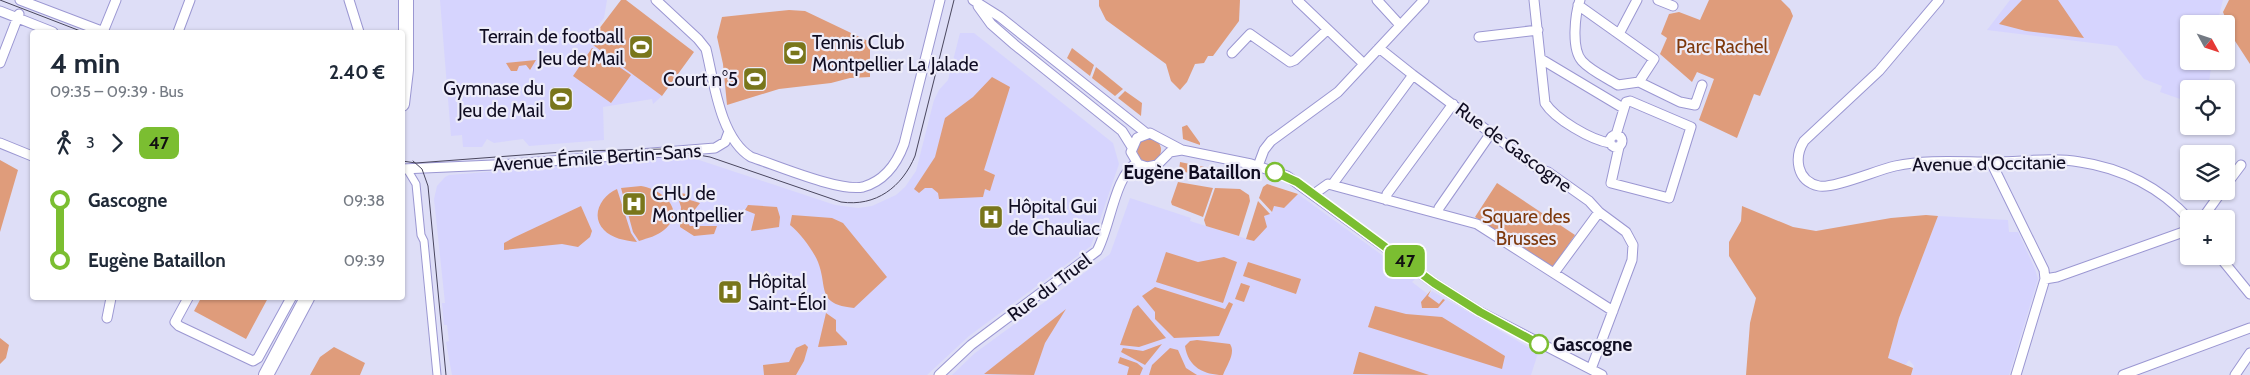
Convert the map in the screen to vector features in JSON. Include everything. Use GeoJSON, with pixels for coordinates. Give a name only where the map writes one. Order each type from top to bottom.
{"type":"FeatureCollection","features":[{"type":"Feature","properties":{"kind":"main road"},"geometry":{"type":"LineString","coordinates":[[405,30],[406,0]]}},
{"type":"Feature","properties":{"kind":"main road"},"geometry":{"type":"LineString","coordinates":[[405,60],[405,78]]}},
{"type":"Feature","properties":{"kind":"main road"},"geometry":{"type":"LineString","coordinates":[[266,375],[306,300]]}},
{"type":"Feature","properties":{"kind":"street"},"geometry":{"type":"LineString","coordinates":[[105,30],[116,0]]}},
{"type":"Feature","properties":{"kind":"street"},"geometry":{"type":"LineString","coordinates":[[179,30],[190,0]]}},
{"type":"Feature","properties":{"kind":"street"},"geometry":{"type":"LineString","coordinates":[[349,0],[358,30]]}},
{"type":"Feature","properties":{"kind":"street"},"geometry":{"type":"LineString","coordinates":[[656,0],[698,39],[706,49],[728,134],[740,150],[751,157],[844,187],[863,187],[882,177],[898,161],[904,144],[940,0]]}},
{"type":"Feature","properties":{"kind":"street"},"geometry":{"type":"LineString","coordinates":[[1297,0],[1364,64]]}},
{"type":"Feature","properties":{"kind":"street"},"geometry":{"type":"LineString","coordinates":[[1377,0],[1399,24]]}},
{"type":"Feature","properties":{"kind":"street"},"geometry":{"type":"LineString","coordinates":[[1258,166],[1264,150],[1272,140],[1338,92],[1399,24],[1424,0]]}},
{"type":"Feature","properties":{"kind":"street"},"geometry":{"type":"LineString","coordinates":[[1534,0],[1545,103],[1550,112],[1600,142],[1610,143],[1613,147],[1618,147]]}},
{"type":"Feature","properties":{"kind":"street"},"geometry":{"type":"LineString","coordinates":[[1619,34],[1637,0]]}},
{"type":"Feature","properties":{"kind":"street"},"geometry":{"type":"LineString","coordinates":[[1658,0],[1673,6]]}},
{"type":"Feature","properties":{"kind":"street","name":"Avenue d'Occitanie"},"geometry":{"type":"LineString","coordinates":[[1939,0],[1879,71],[1804,141],[1798,150],[1797,161],[1800,170],[1811,183],[1819,186],[1830,186],[1877,170],[1920,162],[2080,162],[2115,170],[2149,186],[2180,212]]}},
{"type":"Feature","properties":{"kind":"street"},"geometry":{"type":"LineString","coordinates":[[23,1],[99,30]]}},
{"type":"Feature","properties":{"kind":"street"},"geometry":{"type":"LineString","coordinates":[[974,1],[1000,17],[1146,133],[1154,134],[1164,142],[1182,150],[1258,166],[1286,176],[1314,194],[1457,298],[1544,347],[1602,375]]}},
{"type":"Feature","properties":{"kind":"street"},"geometry":{"type":"LineString","coordinates":[[974,1],[991,24],[1122,131],[1137,163],[1142,166],[1152,166],[1164,156],[1182,150]]}},
{"type":"Feature","properties":{"kind":"street"},"geometry":{"type":"LineString","coordinates":[[1639,82],[1654,59],[1579,2],[1574,20],[1579,57],[1584,64],[1618,85],[1639,82],[1680,102],[1694,105],[1702,85]]}},
{"type":"Feature","properties":{"kind":"street"},"geometry":{"type":"LineString","coordinates":[[0,11],[18,16],[49,30]]}},
{"type":"Feature","properties":{"kind":"street"},"geometry":{"type":"LineString","coordinates":[[0,63],[18,16]]}},
{"type":"Feature","properties":{"kind":"street"},"geometry":{"type":"LineString","coordinates":[[1232,53],[1250,34],[1290,62],[1295,60],[1327,30]]}},
{"type":"Feature","properties":{"kind":"street"},"geometry":{"type":"LineString","coordinates":[[1479,37],[1538,30]]}},
{"type":"Feature","properties":{"kind":"street","name":"Rue de Gascogne"},"geometry":{"type":"LineString","coordinates":[[1379,48],[1491,133],[1588,201],[1599,212],[1626,232],[1633,245],[1632,260],[1591,369]]}},
{"type":"Feature","properties":{"kind":"street"},"geometry":{"type":"LineString","coordinates":[[1541,59],[1623,108]]}},
{"type":"Feature","properties":{"kind":"street"},"geometry":{"type":"LineString","coordinates":[[1332,185],[1413,75]]}},
{"type":"Feature","properties":{"kind":"street"},"geometry":{"type":"LineString","coordinates":[[1610,143],[1611,137],[1616,135],[1623,108],[1626,102],[1630,100],[1692,127],[1669,198],[1611,183],[1618,147],[1622,140],[1616,135]]}},
{"type":"Feature","properties":{"kind":"street"},"geometry":{"type":"LineString","coordinates":[[1386,200],[1387,194],[1453,104]]}},
{"type":"Feature","properties":{"kind":"street"},"geometry":{"type":"LineString","coordinates":[[1132,150],[1137,138],[1146,133]]}},
{"type":"Feature","properties":{"kind":"street"},"geometry":{"type":"LineString","coordinates":[[1438,213],[1439,208],[1491,133]]}},
{"type":"Feature","properties":{"kind":"street","name":"Avenue Émile Bertin-Sans"},"geometry":{"type":"LineString","coordinates":[[405,169],[513,164],[715,148],[725,142],[728,134]]}},
{"type":"Feature","properties":{"kind":"street"},"geometry":{"type":"LineString","coordinates":[[1164,142],[1164,156]]}},
{"type":"Feature","properties":{"kind":"street"},"geometry":{"type":"LineString","coordinates":[[0,143],[30,155]]}},
{"type":"Feature","properties":{"kind":"street","name":"Rue du Truel"},"geometry":{"type":"LineString","coordinates":[[939,375],[971,345],[1097,251],[1103,241],[1132,150]]}},
{"type":"Feature","properties":{"kind":"street"},"geometry":{"type":"LineString","coordinates":[[1991,162],[2044,270],[2045,279],[2016,375]]}},
{"type":"Feature","properties":{"kind":"street","name":"Rue du Truel"},"geometry":{"type":"LineString","coordinates":[[1125,175],[1137,163]]}},
{"type":"Feature","properties":{"kind":"street"},"geometry":{"type":"LineString","coordinates":[[2235,173],[2241,165]]}},
{"type":"Feature","properties":{"kind":"street"},"geometry":{"type":"LineString","coordinates":[[405,169],[416,184],[420,234],[424,241],[437,375]]}},
{"type":"Feature","properties":{"kind":"street"},"geometry":{"type":"LineString","coordinates":[[1314,194],[1325,185],[1332,185],[1477,224],[1613,311]]}},
{"type":"Feature","properties":{"kind":"street"},"geometry":{"type":"LineString","coordinates":[[1554,273],[1599,212]]}},
{"type":"Feature","properties":{"kind":"street"},"geometry":{"type":"LineString","coordinates":[[2045,279],[2057,277],[2180,233]]}},
{"type":"Feature","properties":{"kind":"street"},"geometry":{"type":"LineString","coordinates":[[2226,265],[2250,294]]}},
{"type":"Feature","properties":{"kind":"street"},"geometry":{"type":"LineString","coordinates":[[107,318],[111,300]]}},
{"type":"Feature","properties":{"kind":"street"},"geometry":{"type":"LineString","coordinates":[[187,300],[175,322],[179,326],[253,361],[258,358],[290,300]]}},
{"type":"Feature","properties":{"kind":"street"},"geometry":{"type":"LineString","coordinates":[[2123,375],[2250,328]]}},
{"type":"Feature","properties":{"kind":"street"},"geometry":{"type":"LineString","coordinates":[[2235,375],[2250,353]]}},
{"type":"Feature","properties":{"kind":"shaded area"},"geometry":{"type":"Polygon","coordinates":[[[440,0],[607,0],[604,18],[590,35],[589,42],[662,96],[653,104],[652,99],[603,107],[604,140],[529,146],[523,139],[494,143],[487,139],[482,147],[463,147],[462,135],[451,136],[440,0]]]}},
{"type":"Feature","properties":{"kind":"shaded area"},"geometry":{"type":"Polygon","coordinates":[[[2010,0],[2223,0],[2219,15],[2180,15],[2180,70],[2211,70],[2209,80],[2180,80],[2180,99],[2160,92],[2162,86],[2144,79],[2117,46],[1987,30],[2010,0]]]}},
{"type":"Feature","properties":{"kind":"shaded area","name":"CHU de Montpellier"},"geometry":{"type":"Polygon","coordinates":[[[960,33],[974,33],[1113,143],[1119,164],[1091,246],[969,336],[927,375],[452,375],[446,342],[449,341],[447,325],[444,325],[442,303],[445,303],[434,199],[437,186],[445,177],[449,175],[687,156],[835,205],[858,208],[872,206],[896,195],[905,187],[916,171],[934,100],[939,90],[948,80],[960,33]]]}},
{"type":"Feature","properties":{"kind":"shaded area"},"geometry":{"type":"Polygon","coordinates":[[[1298,194],[1415,279],[1412,282],[1429,295],[1432,291],[1538,353],[1531,375],[952,375],[975,353],[1110,254],[1130,198],[1191,218],[1190,221],[1254,241],[1264,216],[1272,212],[1273,206],[1284,208],[1298,194]]]}},
{"type":"Feature","properties":{"kind":"shaded area"},"geometry":{"type":"Polygon","coordinates":[[[1938,216],[2008,220],[2009,232],[2018,232],[2035,269],[2038,279],[2009,375],[1911,375],[1914,366],[1909,360],[1905,365],[1888,358],[1899,318],[1938,216]]]}},
{"type":"Feature","properties":{"kind":"green space","name":"Terrain de football Jeu de Mail"},"geometry":{"type":"Polygon","coordinates":[[[621,0],[626,0],[694,52],[662,96],[589,42],[621,0]]]}},
{"type":"Feature","properties":{"kind":"green space"},"geometry":{"type":"Polygon","coordinates":[[[1099,0],[1240,0],[1239,21],[1213,56],[1208,56],[1204,63],[1195,64],[1187,82],[1180,90],[1171,81],[1166,64],[1106,20],[1099,6],[1099,0]]]}},
{"type":"Feature","properties":{"kind":"green space","name":"Parc Rachel"},"geometry":{"type":"Polygon","coordinates":[[[1709,0],[1781,0],[1790,9],[1793,16],[1760,96],[1754,94],[1737,138],[1699,120],[1714,79],[1697,72],[1692,82],[1660,54],[1667,38],[1661,34],[1669,14],[1679,12],[1700,20],[1709,0]]]}},
{"type":"Feature","properties":{"kind":"green space"},"geometry":{"type":"Polygon","coordinates":[[[2022,0],[2058,0],[2084,38],[2026,31],[1999,24],[2022,0]]]}},
{"type":"Feature","properties":{"kind":"green space"},"geometry":{"type":"Polygon","coordinates":[[[2229,0],[2250,0],[2250,64],[2235,41],[2235,15],[2224,15],[2223,12],[2229,0]]]}},
{"type":"Feature","properties":{"kind":"green space","name":"Tennis Club Montpellier La Jalade"},"geometry":{"type":"Polygon","coordinates":[[[789,10],[805,11],[870,42],[870,77],[850,78],[831,83],[779,89],[727,105],[723,64],[717,37],[722,17],[789,10]]]}},
{"type":"Feature","properties":{"kind":"green space"},"geometry":{"type":"Polygon","coordinates":[[[592,48],[631,75],[611,103],[573,76],[592,48]]]}},
{"type":"Feature","properties":{"kind":"green space"},"geometry":{"type":"Polygon","coordinates":[[[1072,48],[1094,65],[1090,76],[1067,58],[1072,48]]]}},
{"type":"Feature","properties":{"kind":"green space"},"geometry":{"type":"Polygon","coordinates":[[[536,60],[530,70],[526,65],[519,66],[517,71],[511,71],[506,63],[536,60]]]}},
{"type":"Feature","properties":{"kind":"green space"},"geometry":{"type":"Polygon","coordinates":[[[1096,67],[1123,89],[1115,96],[1092,78],[1096,67]]]}},
{"type":"Feature","properties":{"kind":"green space"},"geometry":{"type":"Polygon","coordinates":[[[992,77],[1010,87],[984,170],[995,175],[990,191],[985,189],[983,197],[939,199],[938,193],[932,188],[925,188],[919,193],[914,189],[935,157],[945,118],[973,97],[992,77]]]}},
{"type":"Feature","properties":{"kind":"green space"},"geometry":{"type":"Polygon","coordinates":[[[1125,91],[1142,103],[1141,116],[1118,98],[1125,91]]]}},
{"type":"Feature","properties":{"kind":"green space"},"geometry":{"type":"Polygon","coordinates":[[[1187,125],[1200,145],[1183,139],[1182,127],[1187,125]]]}},
{"type":"Feature","properties":{"kind":"green space"},"geometry":{"type":"Polygon","coordinates":[[[1149,138],[1158,141],[1161,150],[1158,159],[1149,162],[1140,159],[1137,150],[1140,141],[1149,138]]]}},
{"type":"Feature","properties":{"kind":"green space"},"geometry":{"type":"Polygon","coordinates":[[[0,160],[18,170],[0,232],[0,160]]]}},
{"type":"Feature","properties":{"kind":"green space"},"geometry":{"type":"Polygon","coordinates":[[[1180,162],[1219,170],[1218,178],[1179,171],[1180,162]]]}},
{"type":"Feature","properties":{"kind":"green space"},"geometry":{"type":"Polygon","coordinates":[[[1178,182],[1213,188],[1203,217],[1172,205],[1171,202],[1178,182]]]}},
{"type":"Feature","properties":{"kind":"green space","name":"Square des Brusses"},"geometry":{"type":"Polygon","coordinates":[[[1497,183],[1575,235],[1552,269],[1475,217],[1497,183]]]}},
{"type":"Feature","properties":{"kind":"green space"},"geometry":{"type":"Polygon","coordinates":[[[1267,184],[1298,194],[1284,208],[1274,206],[1272,212],[1259,198],[1263,187],[1267,184]]]}},
{"type":"Feature","properties":{"kind":"green space"},"geometry":{"type":"Polygon","coordinates":[[[641,186],[657,191],[664,196],[673,209],[673,216],[671,223],[664,230],[652,237],[639,241],[633,232],[621,188],[641,186]]]}},
{"type":"Feature","properties":{"kind":"green space"},"geometry":{"type":"Polygon","coordinates":[[[1215,188],[1240,189],[1249,195],[1250,201],[1239,236],[1206,226],[1204,220],[1215,188]]]}},
{"type":"Feature","properties":{"kind":"green space"},"geometry":{"type":"Polygon","coordinates":[[[617,189],[631,233],[637,242],[615,237],[607,233],[600,225],[598,219],[599,207],[606,196],[617,189]]]}},
{"type":"Feature","properties":{"kind":"green space"},"geometry":{"type":"Polygon","coordinates":[[[676,192],[691,195],[690,200],[700,203],[686,221],[690,226],[717,226],[714,234],[694,236],[680,227],[681,207],[676,192]]]}},
{"type":"Feature","properties":{"kind":"green space"},"geometry":{"type":"Polygon","coordinates":[[[1258,201],[1270,214],[1264,216],[1267,227],[1254,241],[1246,239],[1258,201]]]}},
{"type":"Feature","properties":{"kind":"green space"},"geometry":{"type":"Polygon","coordinates":[[[748,205],[777,207],[780,217],[779,227],[751,231],[755,214],[745,210],[748,205]]]}},
{"type":"Feature","properties":{"kind":"green space"},"geometry":{"type":"Polygon","coordinates":[[[581,206],[592,231],[590,237],[578,247],[562,244],[504,250],[504,243],[581,206]]]}},
{"type":"Feature","properties":{"kind":"green space"},"geometry":{"type":"Polygon","coordinates":[[[1742,206],[1793,227],[1816,231],[1891,218],[1926,215],[1938,216],[1899,318],[1888,358],[1913,368],[1911,375],[1746,375],[1750,323],[1756,298],[1729,256],[1729,242],[1741,221],[1742,206]]]}},
{"type":"Feature","properties":{"kind":"green space"},"geometry":{"type":"Polygon","coordinates":[[[792,215],[832,218],[843,223],[887,277],[854,308],[834,303],[825,293],[816,257],[802,237],[790,225],[792,215]]]}},
{"type":"Feature","properties":{"kind":"green space"},"geometry":{"type":"Polygon","coordinates":[[[1166,252],[1198,262],[1224,257],[1237,262],[1223,303],[1156,282],[1166,252]]]}},
{"type":"Feature","properties":{"kind":"green space"},"geometry":{"type":"Polygon","coordinates":[[[1248,262],[1301,279],[1296,294],[1243,276],[1248,262]]]}},
{"type":"Feature","properties":{"kind":"green space"},"geometry":{"type":"Polygon","coordinates":[[[1241,283],[1250,286],[1244,302],[1235,299],[1241,283]]]}},
{"type":"Feature","properties":{"kind":"green space"},"geometry":{"type":"Polygon","coordinates":[[[1155,287],[1225,309],[1229,302],[1233,304],[1219,336],[1174,338],[1155,319],[1155,312],[1142,296],[1155,287]]]}},
{"type":"Feature","properties":{"kind":"green space"},"geometry":{"type":"Polygon","coordinates":[[[1431,290],[1428,296],[1439,304],[1443,299],[1445,300],[1438,308],[1422,308],[1421,302],[1431,290]]]}},
{"type":"Feature","properties":{"kind":"green space"},"geometry":{"type":"Polygon","coordinates":[[[200,300],[267,300],[246,339],[194,311],[200,300]]]}},
{"type":"Feature","properties":{"kind":"green space"},"geometry":{"type":"Polygon","coordinates":[[[1138,305],[1166,338],[1139,347],[1120,345],[1133,309],[1138,305]]]}},
{"type":"Feature","properties":{"kind":"green space"},"geometry":{"type":"Polygon","coordinates":[[[1375,306],[1406,314],[1442,317],[1505,356],[1502,369],[1368,327],[1375,306]]]}},
{"type":"Feature","properties":{"kind":"green space"},"geometry":{"type":"Polygon","coordinates":[[[1066,309],[1045,343],[1034,375],[984,374],[1066,309]]]}},
{"type":"Feature","properties":{"kind":"green space"},"geometry":{"type":"Polygon","coordinates":[[[826,313],[836,320],[836,331],[847,342],[847,345],[818,347],[826,313]]]}},
{"type":"Feature","properties":{"kind":"green space"},"geometry":{"type":"Polygon","coordinates":[[[0,338],[9,345],[6,358],[0,364],[0,338]]]}},
{"type":"Feature","properties":{"kind":"green space"},"geometry":{"type":"Polygon","coordinates":[[[1197,340],[1230,344],[1232,351],[1223,375],[1203,371],[1193,364],[1185,346],[1190,341],[1197,340]]]}},
{"type":"Feature","properties":{"kind":"green space"},"geometry":{"type":"Polygon","coordinates":[[[805,344],[808,347],[804,361],[796,375],[764,375],[763,365],[789,362],[796,348],[805,344]]]}},
{"type":"Feature","properties":{"kind":"green space"},"geometry":{"type":"Polygon","coordinates":[[[1162,344],[1145,365],[1121,352],[1123,348],[1143,351],[1162,344]]]}},
{"type":"Feature","properties":{"kind":"green space"},"geometry":{"type":"Polygon","coordinates":[[[334,347],[365,363],[360,375],[310,375],[320,357],[334,347]]]}},
{"type":"Feature","properties":{"kind":"green space"},"geometry":{"type":"Polygon","coordinates":[[[1170,348],[1178,350],[1186,368],[1197,375],[1149,375],[1152,365],[1170,348]]]}},
{"type":"Feature","properties":{"kind":"green space"},"geometry":{"type":"Polygon","coordinates":[[[1360,352],[1429,375],[1353,374],[1360,352]]]}},
{"type":"Feature","properties":{"kind":"green space"},"geometry":{"type":"Polygon","coordinates":[[[1120,357],[1137,363],[1143,368],[1140,375],[1127,375],[1129,367],[1118,363],[1120,357]]]}},
{"type":"Feature","properties":{"kind":"tram line"},"geometry":{"type":"LineString","coordinates":[[0,0],[78,30]]}},
{"type":"Feature","properties":{"kind":"tram line"},"geometry":{"type":"LineString","coordinates":[[405,161],[416,163],[576,151],[664,149],[710,157],[841,202],[854,203],[866,201],[876,198],[895,185],[910,167],[915,156],[954,0]]}},
{"type":"Feature","properties":{"kind":"tram line"},"geometry":{"type":"LineString","coordinates":[[413,161],[422,169],[428,186],[446,375]]}},
{"type":"Feature","properties":{"kind":"bus line","name":"47"},"geometry":{"type":"LineString","coordinates":[[1275,172],[1297,182],[1434,283],[1480,312],[1539,344]]}},
{"type":"Feature","properties":{"kind":"place","name":"Terrain de football Jeu de Mail"},"geometry":{"type":"Point","coordinates":[641,47]}},
{"type":"Feature","properties":{"kind":"place","name":"Tennis Club Montpellier La Jalade"},"geometry":{"type":"Point","coordinates":[795,53]}},
{"type":"Feature","properties":{"kind":"place","name":"Court n°5"},"geometry":{"type":"Point","coordinates":[755,79]}},
{"type":"Feature","properties":{"kind":"place","name":"Gymnase du Jeu de Mail"},"geometry":{"type":"Point","coordinates":[561,99]}},
{"type":"Feature","properties":{"kind":"place","name":"Eugène Bataillon"},"geometry":{"type":"Point","coordinates":[1275,172]}},
{"type":"Feature","properties":{"kind":"place","name":"CHU de Montpellier"},"geometry":{"type":"Point","coordinates":[634,204]}},
{"type":"Feature","properties":{"kind":"place","name":"Hôpital Gui de Chauliac"},"geometry":{"type":"Point","coordinates":[991,217]}},
{"type":"Feature","properties":{"kind":"place","name":"Hôpital Saint-Éloi"},"geometry":{"type":"Point","coordinates":[730,292]}},
{"type":"Feature","properties":{"kind":"place","name":"Gascogne"},"geometry":{"type":"Point","coordinates":[1539,344]}}]}
